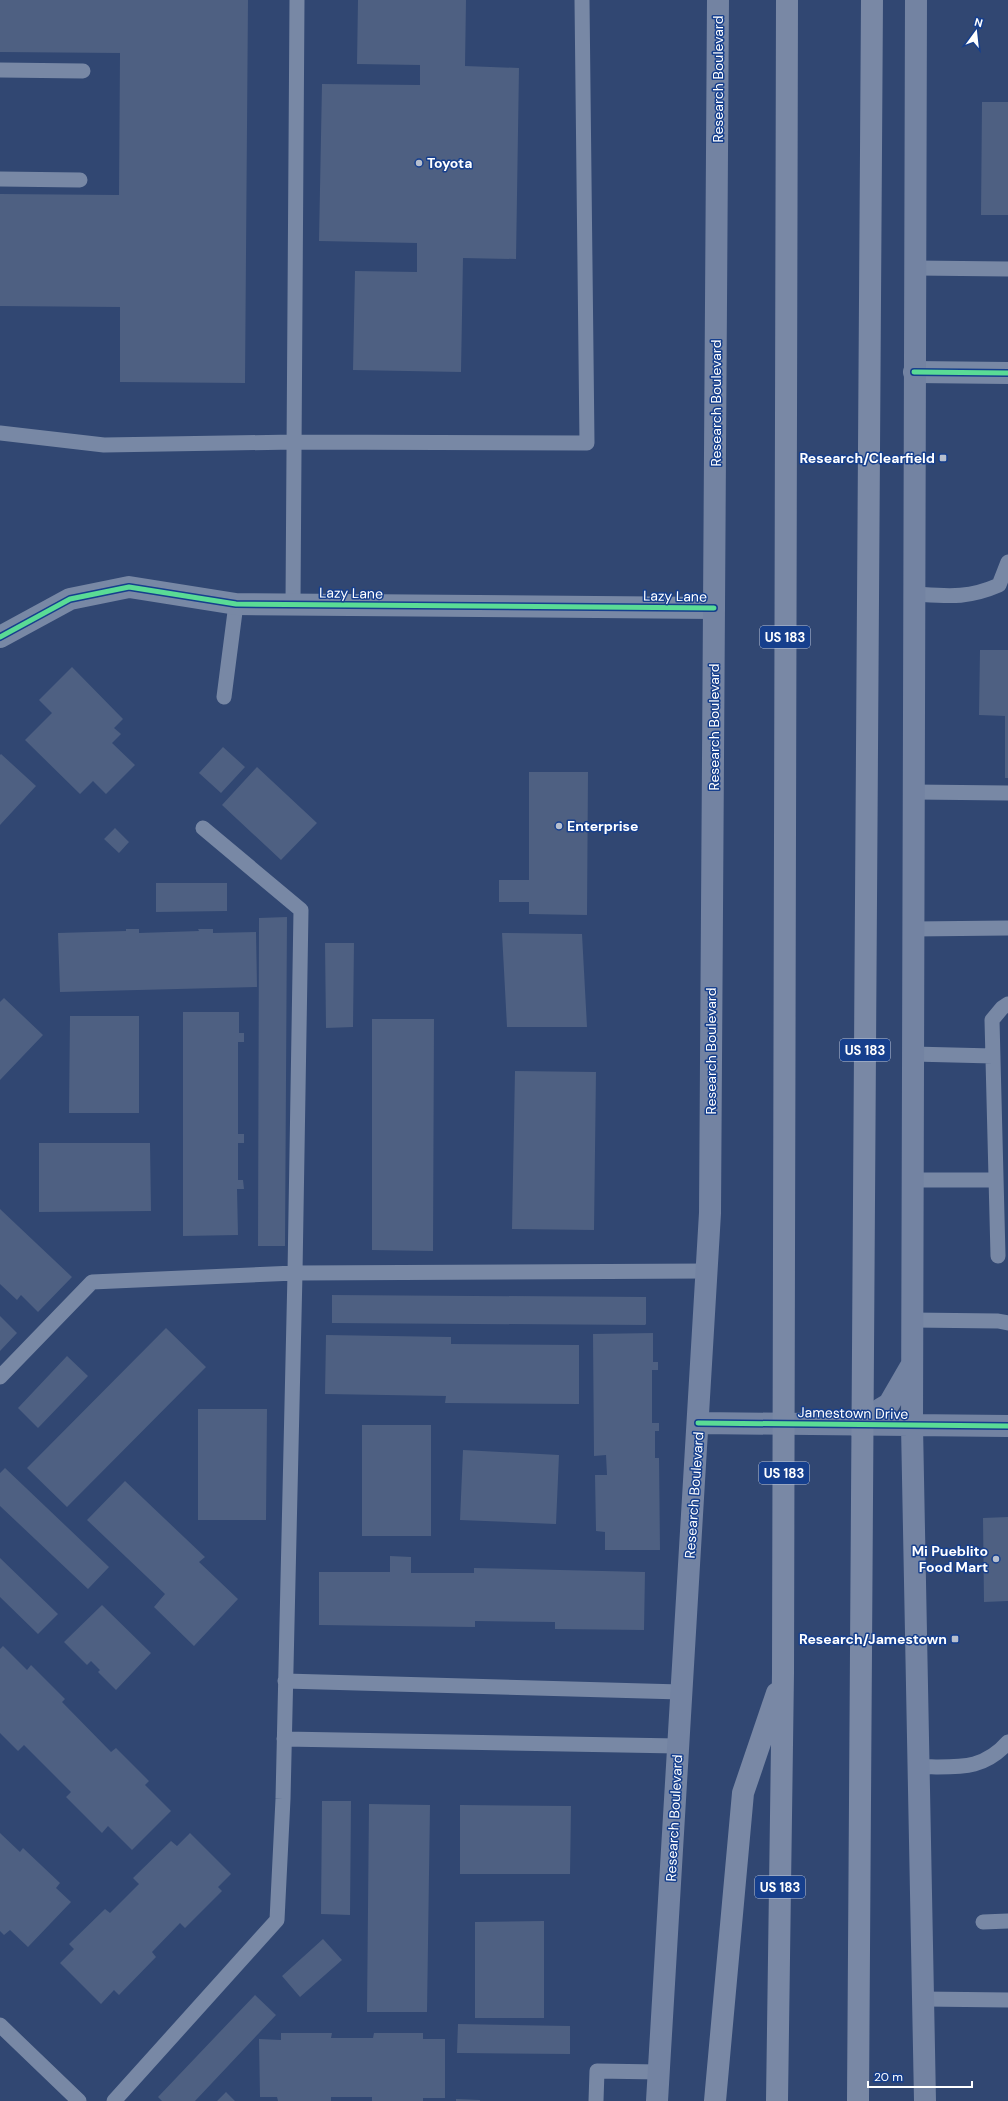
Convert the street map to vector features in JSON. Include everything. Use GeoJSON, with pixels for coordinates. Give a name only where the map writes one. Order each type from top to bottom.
{"type":"FeatureCollection","features":[{"type":"Feature","properties":{"kind":"highway","name":"US 183"},"geometry":{"type":"LineString","coordinates":[[777,2101],[783,1673],[787,0]]}},
{"type":"Feature","properties":{"kind":"highway","name":"US 183"},"geometry":{"type":"LineString","coordinates":[[858,2101],[872,0]]}},
{"type":"Feature","properties":{"kind":"highway"},"geometry":{"type":"LineString","coordinates":[[715,2101],[743,1793],[783,1673]]}},
{"type":"Feature","properties":{"kind":"main road","name":"Research Boulevard"},"geometry":{"type":"LineString","coordinates":[[657,2101],[710,1205],[718,0]]}},
{"type":"Feature","properties":{"kind":"main road"},"geometry":{"type":"LineString","coordinates":[[916,0],[912,1426],[925,2101]]}},
{"type":"Feature","properties":{"kind":"main road"},"geometry":{"type":"LineString","coordinates":[[854,1425],[889,1404],[912,1365]]}},
{"type":"Feature","properties":{"kind":"main road","name":"Jamestown Drive"},"geometry":{"type":"LineString","coordinates":[[698,1423],[1008,1426]]}},
{"type":"Feature","properties":{"kind":"street"},"geometry":{"type":"LineString","coordinates":[[914,372],[1008,373]]}},
{"type":"Feature","properties":{"kind":"street","name":"Lazy Lane"},"geometry":{"type":"LineString","coordinates":[[0,637],[70,600],[129,587],[236,604],[714,608]]}},
{"type":"Feature","properties":{"kind":"lane"},"geometry":{"type":"LineString","coordinates":[[293,604],[297,0]]}},
{"type":"Feature","properties":{"kind":"lane"},"geometry":{"type":"LineString","coordinates":[[0,433],[104,445],[294,442],[587,443],[582,0]]}},
{"type":"Feature","properties":{"kind":"lane"},"geometry":{"type":"LineString","coordinates":[[0,70],[83,71]]}},
{"type":"Feature","properties":{"kind":"lane"},"geometry":{"type":"LineString","coordinates":[[0,179],[80,180]]}},
{"type":"Feature","properties":{"kind":"lane"},"geometry":{"type":"LineString","coordinates":[[915,268],[1008,269]]}},
{"type":"Feature","properties":{"kind":"lane"},"geometry":{"type":"LineString","coordinates":[[914,594],[963,596],[980,593],[999,585],[1008,562]]}},
{"type":"Feature","properties":{"kind":"lane"},"geometry":{"type":"LineString","coordinates":[[224,697],[236,604]]}},
{"type":"Feature","properties":{"kind":"lane"},"geometry":{"type":"LineString","coordinates":[[914,792],[1008,793]]}},
{"type":"Feature","properties":{"kind":"lane"},"geometry":{"type":"LineString","coordinates":[[114,2101],[277,1920],[284,1739],[300,910],[203,828]]}},
{"type":"Feature","properties":{"kind":"lane"},"geometry":{"type":"LineString","coordinates":[[913,929],[1008,928]]}},
{"type":"Feature","properties":{"kind":"lane"},"geometry":{"type":"LineString","coordinates":[[998,1256],[992,1020],[1002,1008],[1008,1004]]}},
{"type":"Feature","properties":{"kind":"lane"},"geometry":{"type":"LineString","coordinates":[[913,1054],[993,1056]]}},
{"type":"Feature","properties":{"kind":"lane"},"geometry":{"type":"LineString","coordinates":[[913,1180],[995,1180]]}},
{"type":"Feature","properties":{"kind":"lane"},"geometry":{"type":"LineString","coordinates":[[0,1377],[92,1282],[294,1273],[706,1271]]}},
{"type":"Feature","properties":{"kind":"lane"},"geometry":{"type":"LineString","coordinates":[[912,1320],[998,1321],[1008,1323]]}},
{"type":"Feature","properties":{"kind":"lane"},"geometry":{"type":"LineString","coordinates":[[285,1681],[681,1692]]}},
{"type":"Feature","properties":{"kind":"lane"},"geometry":{"type":"LineString","coordinates":[[284,1739],[678,1746]]}},
{"type":"Feature","properties":{"kind":"lane"},"geometry":{"type":"LineString","coordinates":[[919,1767],[972,1766],[998,1754],[1008,1742]]}},
{"type":"Feature","properties":{"kind":"lane"},"geometry":{"type":"LineString","coordinates":[[984,1922],[1008,1921]]}},
{"type":"Feature","properties":{"kind":"lane"},"geometry":{"type":"LineString","coordinates":[[923,1999],[1008,2000]]}},
{"type":"Feature","properties":{"kind":"lane"},"geometry":{"type":"LineString","coordinates":[[0,2025],[79,2101]]}},
{"type":"Feature","properties":{"kind":"lane"},"geometry":{"type":"LineString","coordinates":[[596,2101],[598,2071],[659,2072]]}},
{"type":"Feature","properties":{"kind":"building"},"geometry":{"type":"Polygon","coordinates":[[[0,0],[248,0],[245,383],[120,382],[120,307],[0,306],[0,194],[119,195],[120,53],[0,52],[0,0]]]}},
{"type":"Feature","properties":{"kind":"building","name":"Toyota"},"geometry":{"type":"Polygon","coordinates":[[[358,0],[466,0],[465,66],[519,68],[516,259],[463,258],[461,372],[353,370],[355,271],[417,272],[417,243],[319,241],[322,84],[420,85],[420,65],[357,64],[358,0]]]}},
{"type":"Feature","properties":{"kind":"building"},"geometry":{"type":"Polygon","coordinates":[[[982,102],[1008,102],[1008,215],[981,215],[982,102]]]}},
{"type":"Feature","properties":{"kind":"building"},"geometry":{"type":"Polygon","coordinates":[[[980,650],[1008,650],[1008,778],[1005,778],[1005,716],[979,715],[980,650]]]}},
{"type":"Feature","properties":{"kind":"building"},"geometry":{"type":"Polygon","coordinates":[[[72,667],[123,719],[114,728],[121,734],[112,743],[135,765],[106,794],[93,781],[80,794],[25,740],[52,713],[39,700],[72,667]]]}},
{"type":"Feature","properties":{"kind":"building"},"geometry":{"type":"Polygon","coordinates":[[[223,747],[245,767],[221,793],[199,773],[223,747]]]}},
{"type":"Feature","properties":{"kind":"building"},"geometry":{"type":"Polygon","coordinates":[[[1,754],[36,786],[0,825],[0,755],[1,754]]]}},
{"type":"Feature","properties":{"kind":"building"},"geometry":{"type":"Polygon","coordinates":[[[257,767],[317,823],[281,860],[222,805],[257,767]]]}},
{"type":"Feature","properties":{"kind":"building","name":"Enterprise"},"geometry":{"type":"Polygon","coordinates":[[[529,772],[588,772],[587,915],[529,914],[529,902],[499,902],[499,880],[529,880],[529,772]]]}},
{"type":"Feature","properties":{"kind":"building"},"geometry":{"type":"Polygon","coordinates":[[[115,828],[129,842],[119,853],[104,839],[115,828]]]}},
{"type":"Feature","properties":{"kind":"building"},"geometry":{"type":"Polygon","coordinates":[[[156,883],[227,883],[227,911],[156,912],[156,883]]]}},
{"type":"Feature","properties":{"kind":"building"},"geometry":{"type":"Polygon","coordinates":[[[287,917],[285,1246],[258,1246],[259,918],[287,917]]]}},
{"type":"Feature","properties":{"kind":"building"},"geometry":{"type":"Polygon","coordinates":[[[126,929],[139,929],[139,933],[199,931],[198,929],[213,929],[213,933],[256,932],[257,987],[60,992],[58,933],[126,931],[126,929]]]}},
{"type":"Feature","properties":{"kind":"building"},"geometry":{"type":"Polygon","coordinates":[[[502,933],[582,934],[587,1027],[507,1027],[502,933]]]}},
{"type":"Feature","properties":{"kind":"building"},"geometry":{"type":"Polygon","coordinates":[[[325,943],[354,943],[353,1027],[326,1028],[325,943]]]}},
{"type":"Feature","properties":{"kind":"building"},"geometry":{"type":"Polygon","coordinates":[[[4,998],[43,1035],[0,1080],[0,1002],[4,998]]]}},
{"type":"Feature","properties":{"kind":"building"},"geometry":{"type":"Polygon","coordinates":[[[183,1012],[239,1012],[239,1033],[244,1033],[244,1042],[238,1042],[238,1134],[244,1134],[244,1143],[238,1143],[238,1180],[243,1180],[244,1189],[237,1189],[238,1235],[183,1236],[183,1012]]]}},
{"type":"Feature","properties":{"kind":"building"},"geometry":{"type":"Polygon","coordinates":[[[70,1016],[139,1016],[139,1113],[69,1113],[70,1016]]]}},
{"type":"Feature","properties":{"kind":"building"},"geometry":{"type":"Polygon","coordinates":[[[372,1019],[434,1019],[433,1251],[372,1250],[372,1019]]]}},
{"type":"Feature","properties":{"kind":"building"},"geometry":{"type":"Polygon","coordinates":[[[515,1071],[596,1072],[594,1230],[512,1229],[515,1071]]]}},
{"type":"Feature","properties":{"kind":"building"},"geometry":{"type":"Polygon","coordinates":[[[39,1143],[150,1143],[151,1211],[39,1212],[39,1143]]]}},
{"type":"Feature","properties":{"kind":"building"},"geometry":{"type":"Polygon","coordinates":[[[0,1209],[72,1277],[38,1312],[21,1295],[17,1300],[0,1284],[0,1209]]]}},
{"type":"Feature","properties":{"kind":"building"},"geometry":{"type":"Polygon","coordinates":[[[332,1295],[646,1297],[646,1324],[332,1323],[332,1295]]]}},
{"type":"Feature","properties":{"kind":"building"},"geometry":{"type":"Polygon","coordinates":[[[0,1316],[17,1333],[0,1351],[0,1316]]]}},
{"type":"Feature","properties":{"kind":"building"},"geometry":{"type":"Polygon","coordinates":[[[166,1328],[206,1367],[67,1507],[27,1468],[166,1328]]]}},
{"type":"Feature","properties":{"kind":"building"},"geometry":{"type":"Polygon","coordinates":[[[653,1333],[653,1362],[658,1362],[658,1370],[652,1370],[652,1423],[659,1423],[659,1431],[655,1431],[655,1458],[659,1458],[660,1550],[605,1550],[605,1532],[596,1531],[595,1475],[607,1475],[606,1455],[594,1456],[593,1334],[653,1333]]]}},
{"type":"Feature","properties":{"kind":"building"},"geometry":{"type":"Polygon","coordinates":[[[326,1335],[451,1337],[451,1344],[579,1345],[579,1404],[445,1403],[446,1396],[325,1394],[326,1335]]]}},
{"type":"Feature","properties":{"kind":"building"},"geometry":{"type":"Polygon","coordinates":[[[67,1356],[88,1376],[38,1428],[18,1408],[67,1356]]]}},
{"type":"Feature","properties":{"kind":"building"},"geometry":{"type":"Polygon","coordinates":[[[198,1409],[267,1409],[266,1520],[198,1520],[198,1409]]]}},
{"type":"Feature","properties":{"kind":"building"},"geometry":{"type":"Polygon","coordinates":[[[362,1425],[431,1425],[431,1536],[362,1536],[362,1425]]]}},
{"type":"Feature","properties":{"kind":"building"},"geometry":{"type":"Polygon","coordinates":[[[463,1450],[559,1455],[556,1524],[460,1520],[463,1450]]]}},
{"type":"Feature","properties":{"kind":"building"},"geometry":{"type":"Polygon","coordinates":[[[5,1468],[109,1567],[88,1589],[0,1506],[0,1473],[5,1468]]]}},
{"type":"Feature","properties":{"kind":"building"},"geometry":{"type":"Polygon","coordinates":[[[125,1481],[205,1557],[199,1562],[238,1599],[194,1646],[154,1607],[165,1594],[87,1520],[125,1481]]]}},
{"type":"Feature","properties":{"kind":"building","name":"Mi Pueblito Food Mart"},"geometry":{"type":"Polygon","coordinates":[[[1008,1517],[1008,1601],[984,1602],[983,1518],[1008,1517]]]}},
{"type":"Feature","properties":{"kind":"building"},"geometry":{"type":"Polygon","coordinates":[[[390,1556],[411,1557],[411,1573],[474,1573],[474,1568],[645,1572],[644,1630],[555,1629],[555,1622],[475,1621],[475,1627],[319,1625],[319,1572],[390,1572],[390,1556]]]}},
{"type":"Feature","properties":{"kind":"building"},"geometry":{"type":"Polygon","coordinates":[[[0,1558],[58,1614],[38,1634],[0,1597],[0,1558]]]}},
{"type":"Feature","properties":{"kind":"building"},"geometry":{"type":"Polygon","coordinates":[[[102,1605],[151,1653],[116,1690],[98,1672],[100,1670],[91,1661],[87,1665],[64,1642],[102,1605]]]}},
{"type":"Feature","properties":{"kind":"building"},"geometry":{"type":"Polygon","coordinates":[[[3,1646],[27,1670],[31,1665],[65,1699],[62,1702],[111,1752],[116,1748],[149,1781],[145,1785],[171,1811],[132,1850],[108,1826],[102,1833],[66,1797],[71,1792],[24,1745],[18,1751],[0,1733],[0,1649],[3,1646]]]}},
{"type":"Feature","properties":{"kind":"building"},"geometry":{"type":"Polygon","coordinates":[[[322,1801],[351,1801],[350,1915],[321,1914],[322,1801]]]}},
{"type":"Feature","properties":{"kind":"building"},"geometry":{"type":"Polygon","coordinates":[[[369,1804],[430,1805],[427,2012],[367,2012],[369,1804]]]}},
{"type":"Feature","properties":{"kind":"building"},"geometry":{"type":"Polygon","coordinates":[[[460,1805],[571,1806],[570,1874],[460,1874],[460,1805]]]}},
{"type":"Feature","properties":{"kind":"building"},"geometry":{"type":"Polygon","coordinates":[[[0,1833],[20,1852],[23,1848],[60,1883],[56,1888],[71,1902],[28,1947],[10,1930],[4,1935],[0,1931],[0,1833]]]}},
{"type":"Feature","properties":{"kind":"building"},"geometry":{"type":"Polygon","coordinates":[[[190,1833],[231,1874],[218,1887],[222,1891],[185,1928],[180,1923],[152,1952],[156,1957],[119,1995],[114,1990],[101,2004],[60,1963],[74,1949],[69,1944],[105,1909],[110,1913],[139,1884],[133,1878],[171,1841],[177,1846],[190,1833]]]}},
{"type":"Feature","properties":{"kind":"building"},"geometry":{"type":"Polygon","coordinates":[[[544,1921],[544,2018],[475,2018],[475,1922],[544,1921]]]}},
{"type":"Feature","properties":{"kind":"building"},"geometry":{"type":"Polygon","coordinates":[[[323,1939],[342,1960],[300,1997],[282,1976],[323,1939]]]}},
{"type":"Feature","properties":{"kind":"building"},"geometry":{"type":"Polygon","coordinates":[[[255,1995],[276,2015],[195,2101],[162,2101],[158,2097],[255,1995]]]}},
{"type":"Feature","properties":{"kind":"building"},"geometry":{"type":"Polygon","coordinates":[[[458,2024],[570,2026],[570,2054],[457,2053],[458,2024]]]}},
{"type":"Feature","properties":{"kind":"building"},"geometry":{"type":"Polygon","coordinates":[[[281,2033],[332,2033],[331,2038],[373,2038],[374,2033],[423,2033],[423,2039],[445,2039],[445,2098],[423,2098],[423,2101],[372,2101],[372,2097],[331,2097],[331,2101],[278,2101],[277,2097],[260,2097],[259,2039],[281,2040],[281,2033]]]}},
{"type":"Feature","properties":{"kind":"building"},"geometry":{"type":"Polygon","coordinates":[[[226,2092],[235,2101],[217,2101],[226,2092]]]}},
{"type":"Feature","properties":{"kind":"building"},"geometry":{"type":"Polygon","coordinates":[[[456,2099],[480,2100],[480,2101],[456,2101],[456,2099]]]}},
{"type":"Feature","properties":{"kind":"cycle path"},"geometry":{"type":"LineString","coordinates":[[914,372],[1008,373]]}},
{"type":"Feature","properties":{"kind":"cycle path"},"geometry":{"type":"LineString","coordinates":[[0,637],[70,599],[129,587],[236,604],[714,608]]}},
{"type":"Feature","properties":{"kind":"cycle path"},"geometry":{"type":"LineString","coordinates":[[698,1423],[1008,1426]]}},
{"type":"Feature","properties":{"kind":"place","name":"Toyota"},"geometry":{"type":"Point","coordinates":[419,163]}},
{"type":"Feature","properties":{"kind":"place","name":"Research/Clearfield"},"geometry":{"type":"Point","coordinates":[943,458]}},
{"type":"Feature","properties":{"kind":"place","name":"Enterprise"},"geometry":{"type":"Point","coordinates":[559,826]}},
{"type":"Feature","properties":{"kind":"place","name":"Mi Pueblito Food Mart"},"geometry":{"type":"Point","coordinates":[996,1559]}},
{"type":"Feature","properties":{"kind":"place","name":"Research/Jamestown"},"geometry":{"type":"Point","coordinates":[955,1639]}}]}
